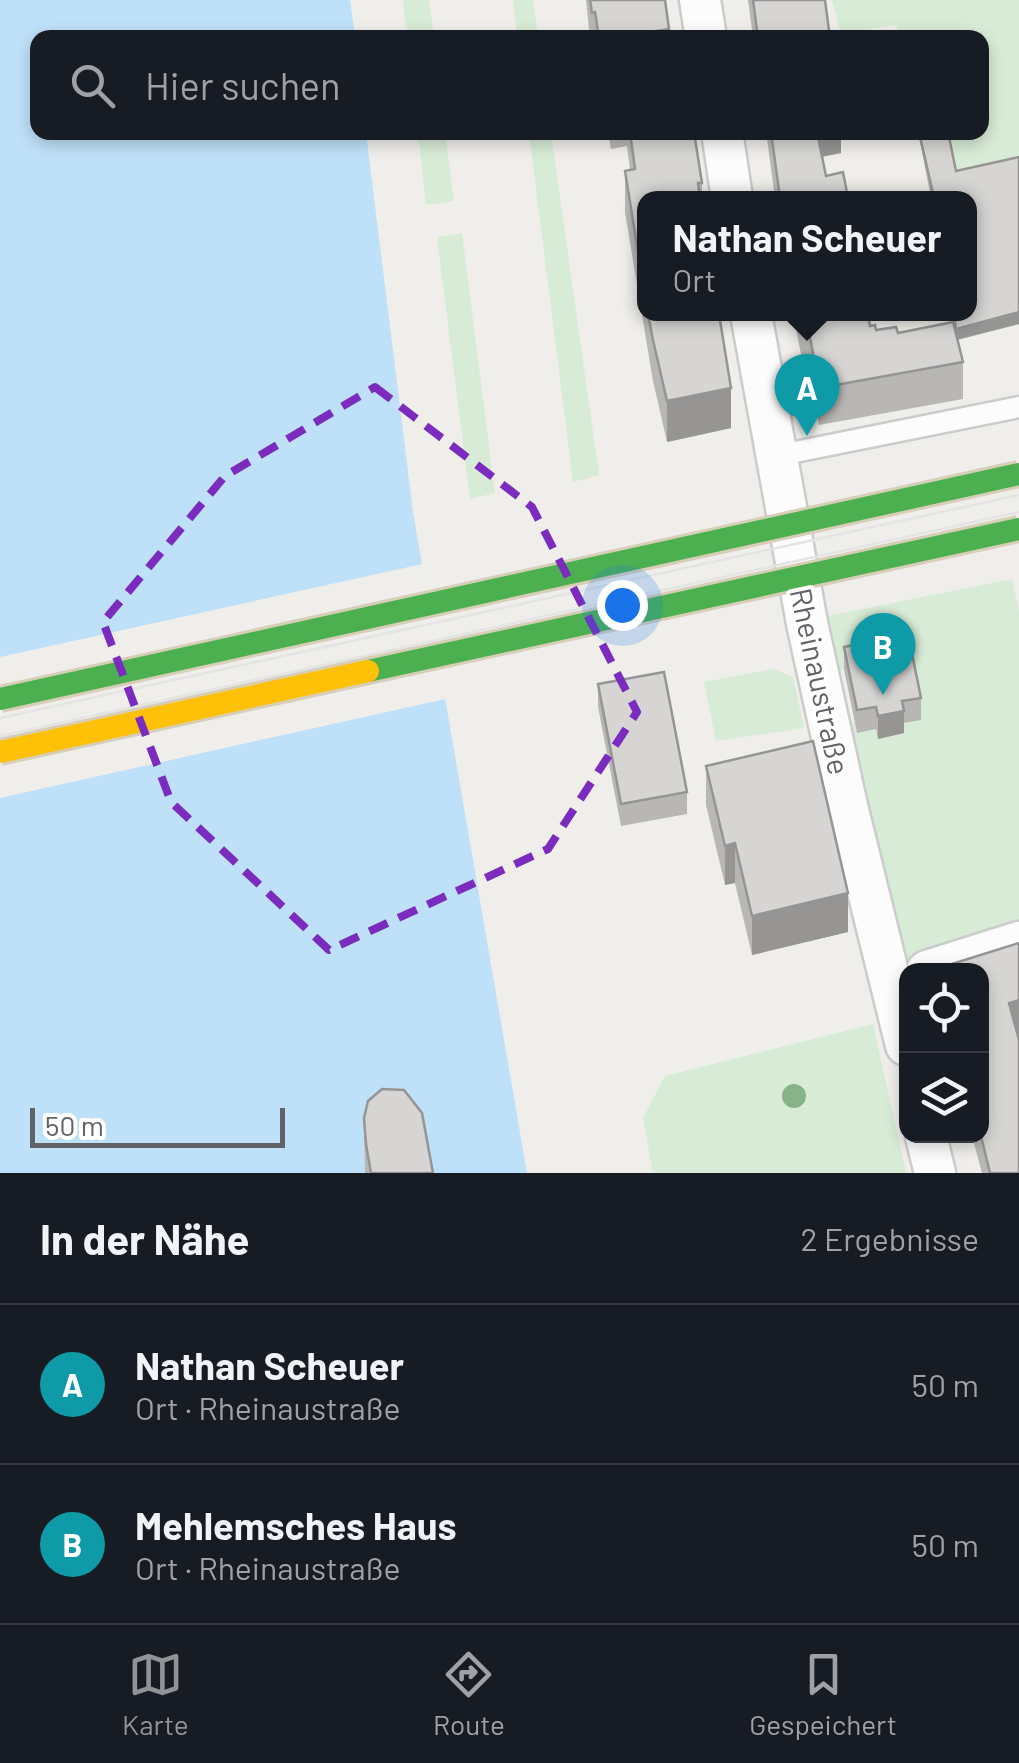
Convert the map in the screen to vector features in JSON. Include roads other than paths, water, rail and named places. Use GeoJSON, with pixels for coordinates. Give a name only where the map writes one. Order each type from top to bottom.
{"type":"FeatureCollection","features":[{"type":"Feature","properties":{"kind":"main road"},"geometry":{"type":"LineString","coordinates":[[0,699],[1019,474]]}},
{"type":"Feature","properties":{"kind":"main road"},"geometry":{"type":"LineString","coordinates":[[0,752],[1019,529]]}},
{"type":"Feature","properties":{"kind":"street"},"geometry":{"type":"LineString","coordinates":[[700,0],[705,30]]}},
{"type":"Feature","properties":{"kind":"street"},"geometry":{"type":"LineString","coordinates":[[723,140],[731,191]]}},
{"type":"Feature","properties":{"kind":"street","name":"Rheinaustraße"},"geometry":{"type":"LineString","coordinates":[[752,321],[775,456],[847,806],[904,963]]}},
{"type":"Feature","properties":{"kind":"street"},"geometry":{"type":"LineString","coordinates":[[953,963],[1019,942]]}},
{"type":"Feature","properties":{"kind":"street"},"geometry":{"type":"LineString","coordinates":[[928,1143],[934,1173]]}},
{"type":"Feature","properties":{"kind":"lane"},"geometry":{"type":"LineString","coordinates":[[775,456],[1019,407]]}},
{"type":"Feature","properties":{"kind":"water"},"geometry":{"type":"Polygon","coordinates":[[[0,0],[350,0],[354,30],[30,30],[30,140],[367,140],[413,512],[527,1173],[0,1173],[0,0]]]}},
{"type":"Feature","properties":{"kind":"tram line"},"geometry":{"type":"LineString","coordinates":[[0,718],[1019,495]]}},
{"type":"Feature","properties":{"kind":"tram line"},"geometry":{"type":"LineString","coordinates":[[0,736],[1019,512]]}},
{"type":"Feature","properties":{"kind":"place","name":"Nathan Scheuer"},"geometry":{"type":"Point","coordinates":[807,436]}},
{"type":"Feature","properties":{"kind":"place","name":"Mehlemsches Haus"},"geometry":{"type":"Point","coordinates":[883,695]}}]}
